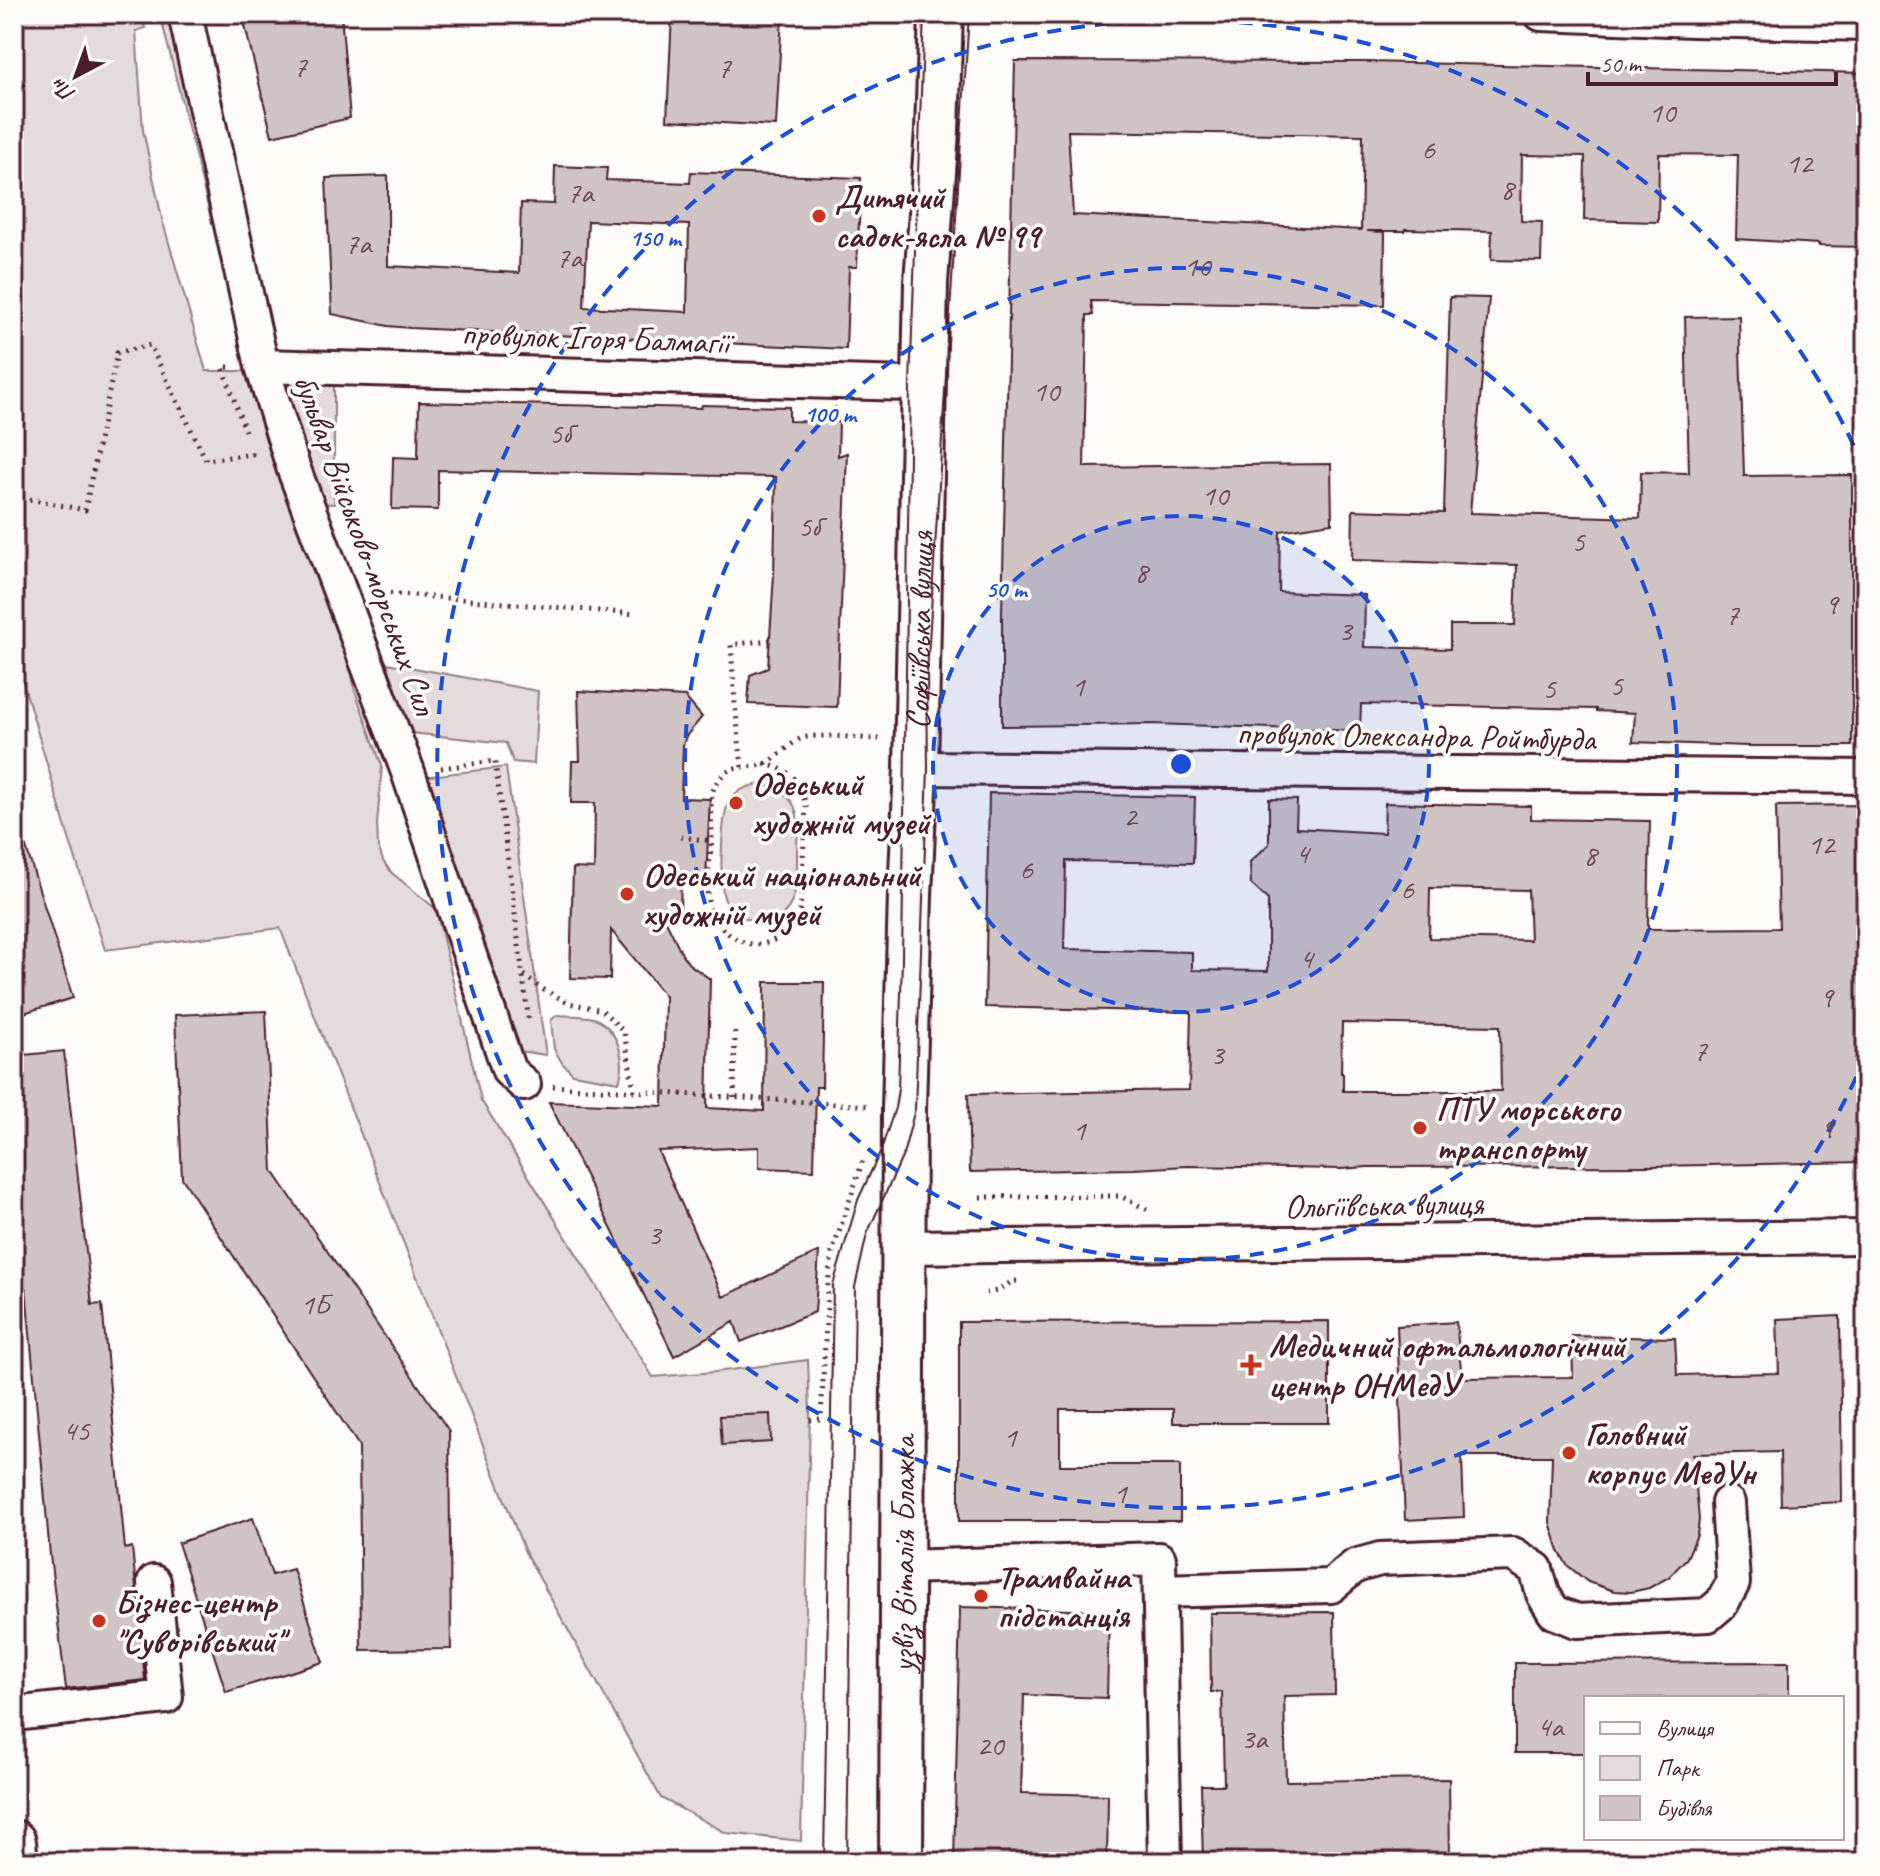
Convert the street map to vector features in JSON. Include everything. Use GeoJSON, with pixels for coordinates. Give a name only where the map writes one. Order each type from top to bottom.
{"type":"FeatureCollection","features":[{"type":"Feature","properties":{"kind":"main road","name":"Софіївська вулиця"},"geometry":{"type":"LineString","coordinates":[[903,1247],[926,282],[937,131],[941,14]]}},
{"type":"Feature","properties":{"kind":"main road","name":"узвіз Віталія Блажка"},"geometry":{"type":"LineString","coordinates":[[901,1862],[903,1247]]}},
{"type":"Feature","properties":{"kind":"main road"},"geometry":{"type":"LineString","coordinates":[[14,1842],[16,1862]]}},
{"type":"Feature","properties":{"kind":"street","name":"бульвар Військово-морських Сил"},"geometry":{"type":"LineString","coordinates":[[185,14],[262,366],[293,467],[408,772],[509,1071],[524,1084]]}},
{"type":"Feature","properties":{"kind":"street"},"geometry":{"type":"LineString","coordinates":[[1541,14],[1866,24]]}},
{"type":"Feature","properties":{"kind":"street","name":"провулок Ігоря Балмагії"},"geometry":{"type":"LineString","coordinates":[[262,366],[925,386]]}},
{"type":"Feature","properties":{"kind":"street","name":"провулок Олександра Ройтбурда"},"geometry":{"type":"LineString","coordinates":[[916,754],[1866,777]]}},
{"type":"Feature","properties":{"kind":"street","name":"Ольгіївська вулиця"},"geometry":{"type":"LineString","coordinates":[[903,1247],[1866,1237]]}},
{"type":"Feature","properties":{"kind":"street"},"geometry":{"type":"LineString","coordinates":[[1160,1591],[1331,1586],[1355,1566],[1380,1559],[1513,1554],[1536,1569],[1543,1594],[1554,1612],[1577,1621],[1708,1615],[1722,1603],[1733,1583],[1728,1503]]}},
{"type":"Feature","properties":{"kind":"street"},"geometry":{"type":"LineString","coordinates":[[903,1567],[1159,1559],[1165,1862]]}},
{"type":"Feature","properties":{"kind":"street"},"geometry":{"type":"LineString","coordinates":[[14,1714],[166,1697],[154,1582]]}},
{"type":"Feature","properties":{"kind":"path"},"geometry":{"type":"LineString","coordinates":[[14,496],[85,510],[117,353],[150,345],[206,460],[252,454],[223,367]]}},
{"type":"Feature","properties":{"kind":"path"},"geometry":{"type":"LineString","coordinates":[[339,588],[636,614]]}},
{"type":"Feature","properties":{"kind":"path"},"geometry":{"type":"LineString","coordinates":[[742,767],[731,645],[770,640]]}},
{"type":"Feature","properties":{"kind":"path"},"geometry":{"type":"LineString","coordinates":[[764,764],[803,737],[916,754]]}},
{"type":"Feature","properties":{"kind":"path"},"geometry":{"type":"LineString","coordinates":[[408,772],[495,761],[531,1037]]}},
{"type":"Feature","properties":{"kind":"path"},"geometry":{"type":"LineString","coordinates":[[764,764],[784,770],[795,778],[806,806],[800,911],[793,924],[772,941],[758,945],[734,937],[722,928],[714,918],[708,890],[712,794],[725,772],[742,767],[764,764]]}},
{"type":"Feature","properties":{"kind":"path"},"geometry":{"type":"LineString","coordinates":[[681,837],[712,841]]}},
{"type":"Feature","properties":{"kind":"path"},"geometry":{"type":"LineString","coordinates":[[524,974],[540,988],[569,1003],[602,1010],[624,1032],[634,1091]]}},
{"type":"Feature","properties":{"kind":"path"},"geometry":{"type":"LineString","coordinates":[[734,1098],[735,1030]]}},
{"type":"Feature","properties":{"kind":"path"},"geometry":{"type":"LineString","coordinates":[[524,1084],[882,1107]]}},
{"type":"Feature","properties":{"kind":"path"},"geometry":{"type":"LineString","coordinates":[[810,1420],[821,1419],[832,1253],[867,1148]]}},
{"type":"Feature","properties":{"kind":"green space"},"geometry":{"type":"Polygon","coordinates":[[[14,14],[141,14],[145,28],[136,31],[143,130],[162,219],[206,371],[246,371],[345,638],[355,691],[382,766],[377,824],[383,861],[392,873],[436,909],[481,1100],[653,1377],[808,1360],[810,1412],[801,1841],[726,1833],[661,1798],[525,1552],[280,928],[105,950],[14,652],[14,14]]]}},
{"type":"Feature","properties":{"kind":"green space"},"geometry":{"type":"Polygon","coordinates":[[[160,14],[180,14],[227,222],[212,223],[160,14]]]}},
{"type":"Feature","properties":{"kind":"green space"},"geometry":{"type":"Polygon","coordinates":[[[277,381],[334,384],[334,504],[314,503],[277,381]]]}},
{"type":"Feature","properties":{"kind":"green space"},"geometry":{"type":"Polygon","coordinates":[[[387,663],[538,691],[534,764],[513,762],[506,743],[411,733],[387,663]]]}},
{"type":"Feature","properties":{"kind":"green space"},"geometry":{"type":"Polygon","coordinates":[[[506,767],[546,1055],[519,1051],[421,777],[506,767]]]}},
{"type":"Feature","properties":{"kind":"green space"},"geometry":{"type":"Polygon","coordinates":[[[759,784],[784,793],[794,806],[798,827],[797,872],[794,895],[784,914],[774,919],[755,921],[745,918],[728,905],[723,893],[722,867],[724,821],[729,802],[742,790],[759,784]]]}},
{"type":"Feature","properties":{"kind":"green space"},"geometry":{"type":"Polygon","coordinates":[[[557,1015],[596,1019],[610,1030],[621,1055],[619,1082],[573,1074],[562,1063],[554,1049],[551,1020],[557,1015]]]}},
{"type":"Feature","properties":{"kind":"building"},"geometry":{"type":"Polygon","coordinates":[[[242,14],[341,14],[350,118],[272,136],[242,14]]]}},
{"type":"Feature","properties":{"kind":"building"},"geometry":{"type":"Polygon","coordinates":[[[672,14],[782,14],[776,126],[667,120],[672,14]]]}},
{"type":"Feature","properties":{"kind":"building"},"geometry":{"type":"Polygon","coordinates":[[[1015,61],[1365,62],[1866,73],[1866,247],[1736,239],[1738,155],[1659,154],[1658,222],[1584,220],[1585,156],[1522,155],[1521,221],[1542,222],[1541,261],[1491,260],[1492,231],[1367,231],[1385,232],[1384,305],[1091,301],[1093,315],[1087,315],[1084,467],[1331,464],[1332,523],[1280,531],[1279,592],[1365,595],[1364,647],[1450,649],[1450,625],[1515,625],[1517,565],[1352,560],[1353,510],[1444,513],[1450,297],[1489,298],[1470,513],[1640,518],[1641,472],[1689,473],[1685,317],[1739,316],[1744,476],[1852,475],[1852,746],[1633,742],[1635,713],[1596,709],[1361,704],[1360,731],[1152,724],[1002,726],[1015,61]],[[1068,131],[1073,215],[1361,230],[1363,135],[1068,131]]]}},
{"type":"Feature","properties":{"kind":"building"},"geometry":{"type":"Polygon","coordinates":[[[555,166],[607,168],[606,180],[690,183],[691,172],[861,178],[857,267],[849,267],[846,349],[410,328],[332,314],[326,178],[388,176],[388,266],[519,273],[521,203],[554,204],[555,166]],[[588,221],[584,307],[687,312],[689,225],[588,221]]]}},
{"type":"Feature","properties":{"kind":"building"},"geometry":{"type":"Polygon","coordinates":[[[419,402],[789,407],[789,421],[839,422],[838,456],[847,453],[837,707],[748,704],[750,675],[768,668],[776,477],[438,470],[438,510],[392,509],[393,457],[418,458],[419,402]]]}},
{"type":"Feature","properties":{"kind":"building"},"geometry":{"type":"Polygon","coordinates":[[[578,691],[685,697],[702,717],[686,736],[683,745],[681,798],[710,799],[706,879],[681,877],[680,913],[662,913],[683,956],[710,979],[707,1108],[764,1111],[765,982],[824,982],[822,1087],[816,1087],[814,1170],[759,1168],[759,1147],[658,1151],[723,1297],[819,1252],[815,1312],[741,1342],[734,1322],[674,1356],[549,1102],[663,1106],[665,996],[611,930],[610,979],[570,978],[573,868],[594,869],[595,803],[571,803],[572,761],[580,761],[578,691]]]}},
{"type":"Feature","properties":{"kind":"building"},"geometry":{"type":"Polygon","coordinates":[[[989,793],[1195,797],[1193,863],[1066,861],[1064,949],[1192,952],[1192,970],[1268,971],[1268,900],[1251,884],[1250,862],[1269,844],[1269,799],[1297,800],[1296,828],[1384,833],[1385,803],[1531,806],[1531,819],[1650,821],[1648,929],[1779,928],[1776,806],[1866,805],[1866,1162],[1341,1169],[1188,1166],[970,1172],[968,1094],[1189,1090],[1191,1012],[985,1007],[989,793]],[[1430,888],[1429,938],[1530,940],[1528,890],[1430,888]],[[1342,1023],[1343,1091],[1501,1091],[1500,1026],[1342,1023]]]}},
{"type":"Feature","properties":{"kind":"building"},"geometry":{"type":"Polygon","coordinates":[[[20,828],[73,998],[14,1016],[14,829],[20,828]]]}},
{"type":"Feature","properties":{"kind":"building"},"geometry":{"type":"Polygon","coordinates":[[[266,1011],[273,1171],[449,1431],[451,1649],[361,1650],[359,1446],[182,1178],[175,1015],[266,1011]]]}},
{"type":"Feature","properties":{"kind":"building"},"geometry":{"type":"Polygon","coordinates":[[[64,1051],[92,1305],[102,1304],[125,1549],[132,1547],[145,1680],[66,1689],[50,1555],[26,1289],[14,1202],[14,1056],[64,1051]]]}},
{"type":"Feature","properties":{"kind":"building","name":"Головний корпус МедУн"},"geometry":{"type":"Polygon","coordinates":[[[1840,1316],[1842,1502],[1781,1505],[1780,1452],[1693,1454],[1699,1520],[1697,1535],[1687,1558],[1669,1577],[1649,1588],[1631,1592],[1614,1591],[1588,1582],[1567,1565],[1550,1522],[1552,1456],[1462,1456],[1464,1517],[1405,1520],[1397,1326],[1456,1322],[1462,1378],[1573,1377],[1572,1336],[1675,1338],[1677,1375],[1779,1373],[1777,1319],[1840,1316]]]}},
{"type":"Feature","properties":{"kind":"building"},"geometry":{"type":"Polygon","coordinates":[[[1329,1321],[1329,1423],[1173,1423],[1173,1409],[1060,1409],[1060,1465],[1180,1465],[1180,1521],[959,1521],[959,1322],[1329,1321]]]}},
{"type":"Feature","properties":{"kind":"building"},"geometry":{"type":"Polygon","coordinates":[[[770,1414],[771,1442],[722,1445],[720,1416],[770,1414]]]}},
{"type":"Feature","properties":{"kind":"building"},"geometry":{"type":"Polygon","coordinates":[[[253,1518],[272,1575],[293,1569],[323,1662],[226,1692],[178,1543],[253,1518]]]}},
{"type":"Feature","properties":{"kind":"building"},"geometry":{"type":"Polygon","coordinates":[[[960,1607],[1109,1611],[1107,1698],[1024,1695],[1021,1793],[1108,1795],[1107,1862],[954,1862],[960,1607]]]}},
{"type":"Feature","properties":{"kind":"building"},"geometry":{"type":"Polygon","coordinates":[[[1334,1612],[1335,1695],[1284,1696],[1286,1781],[1449,1779],[1450,1862],[1203,1862],[1201,1785],[1224,1785],[1222,1692],[1211,1692],[1210,1613],[1334,1612]]]}},
{"type":"Feature","properties":{"kind":"building"},"geometry":{"type":"Polygon","coordinates":[[[1789,1662],[1789,1696],[1584,1696],[1584,1753],[1515,1753],[1515,1663],[1789,1662]]]}},
{"type":"Feature","properties":{"kind":"tram line"},"geometry":{"type":"LineString","coordinates":[[824,1862],[833,1285],[858,1200],[881,1150],[895,1108],[898,1089],[910,384],[924,14]]}},
{"type":"Feature","properties":{"kind":"tram line"},"geometry":{"type":"LineString","coordinates":[[847,1862],[855,1287],[867,1234],[903,1155],[915,1109],[928,769],[927,673],[969,14]]}},
{"type":"Feature","properties":{"kind":"place","name":"Дитячий садок-ясла № 99"},"geometry":{"type":"Point","coordinates":[819,216]}},
{"type":"Feature","properties":{"kind":"place","name":"Одеський художній музей"},"geometry":{"type":"Point","coordinates":[736,803]}},
{"type":"Feature","properties":{"kind":"place","name":"Одеський національний художній музей"},"geometry":{"type":"Point","coordinates":[627,894]}},
{"type":"Feature","properties":{"kind":"place","name":"ПТУ морського транспорту"},"geometry":{"type":"Point","coordinates":[1420,1128]}},
{"type":"Feature","properties":{"kind":"place","name":"Медичний офтальмологічний центр ОНМедУ"},"geometry":{"type":"Point","coordinates":[1251,1365]}},
{"type":"Feature","properties":{"kind":"place","name":"Головний корпус МедУн"},"geometry":{"type":"Point","coordinates":[1569,1453]}},
{"type":"Feature","properties":{"kind":"place","name":"Трамвайна підстанція"},"geometry":{"type":"Point","coordinates":[981,1596]}},
{"type":"Feature","properties":{"kind":"place","name":"Бізнес-центр \"Суворівський\""},"geometry":{"type":"Point","coordinates":[99,1621]}}]}
